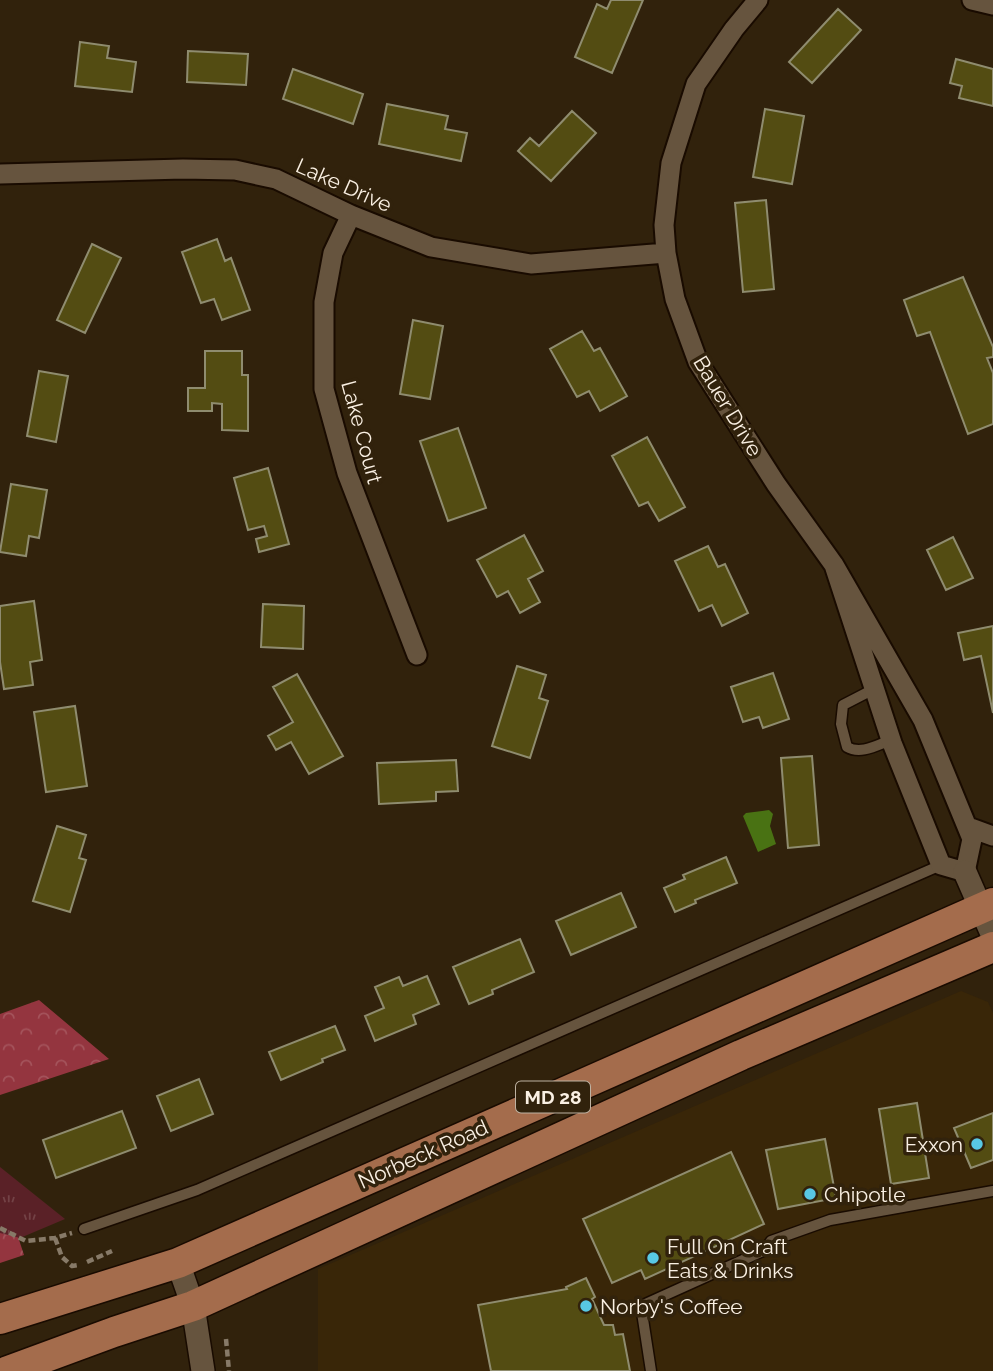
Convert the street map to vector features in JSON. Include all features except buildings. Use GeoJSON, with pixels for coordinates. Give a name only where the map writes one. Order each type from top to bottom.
{"type":"FeatureCollection","features":[{"type":"Feature","properties":{"kind":"main road","name":"Norbeck Road"},"geometry":{"type":"LineString","coordinates":[[0,1320],[178,1263],[987,905]]}},
{"type":"Feature","properties":{"kind":"main road","name":"Norbeck Road"},"geometry":{"type":"LineString","coordinates":[[8,1371],[193,1306],[741,1055],[993,947]]}},
{"type":"Feature","properties":{"kind":"street","name":"Bauer Drive"},"geometry":{"type":"LineString","coordinates":[[758,0],[696,84],[671,163],[664,225],[666,253],[675,299],[698,362],[776,484],[834,565],[923,720],[972,839],[965,872]]}},
{"type":"Feature","properties":{"kind":"street"},"geometry":{"type":"LineString","coordinates":[[972,0],[993,5]]}},
{"type":"Feature","properties":{"kind":"street","name":"Lake Drive"},"geometry":{"type":"LineString","coordinates":[[0,174],[235,170],[276,179],[351,215],[431,247],[531,264],[666,253]]}},
{"type":"Feature","properties":{"kind":"street","name":"Lake Court"},"geometry":{"type":"LineString","coordinates":[[351,215],[333,253],[324,302],[324,389],[347,473],[417,655]]}},
{"type":"Feature","properties":{"kind":"street","name":"Bauer Drive"},"geometry":{"type":"LineString","coordinates":[[834,565],[891,740],[941,865]]}},
{"type":"Feature","properties":{"kind":"street"},"geometry":{"type":"LineString","coordinates":[[968,827],[993,836]]}},
{"type":"Feature","properties":{"kind":"street"},"geometry":{"type":"LineString","coordinates":[[941,865],[965,872],[987,905],[993,936]]}},
{"type":"Feature","properties":{"kind":"street"},"geometry":{"type":"LineString","coordinates":[[178,1263],[193,1306],[203,1371]]}},
{"type":"Feature","properties":{"kind":"lane"},"geometry":{"type":"LineString","coordinates":[[874,689],[843,705],[841,724],[847,747],[862,751],[891,740]]}},
{"type":"Feature","properties":{"kind":"lane"},"geometry":{"type":"LineString","coordinates":[[84,1229],[197,1190],[941,865]]}},
{"type":"Feature","properties":{"kind":"lane"},"geometry":{"type":"LineString","coordinates":[[651,1371],[642,1306],[765,1250],[771,1241],[830,1220],[993,1191]]}},
{"type":"Feature","properties":{"kind":"path"},"geometry":{"type":"LineString","coordinates":[[0,1228],[26,1241],[55,1238],[62,1257],[72,1266],[112,1251]]}},
{"type":"Feature","properties":{"kind":"path"},"geometry":{"type":"LineString","coordinates":[[226,1339],[229,1371]]}},
{"type":"Feature","properties":{"kind":"shaded area"},"geometry":{"type":"Polygon","coordinates":[[[769,810],[773,814],[770,826],[776,844],[758,852],[743,816],[746,813],[769,810]]]}},
{"type":"Feature","properties":{"kind":"shaded area"},"geometry":{"type":"Polygon","coordinates":[[[961,991],[988,1002],[993,1013],[993,1371],[318,1371],[318,1269],[961,991]]]}},
{"type":"Feature","properties":{"kind":"green space"},"geometry":{"type":"Polygon","coordinates":[[[39,1000],[109,1059],[0,1095],[0,1014],[39,1000]]]}},
{"type":"Feature","properties":{"kind":"green space"},"geometry":{"type":"Polygon","coordinates":[[[0,1167],[65,1219],[20,1238],[0,1233],[0,1167]]]}},
{"type":"Feature","properties":{"kind":"green space"},"geometry":{"type":"Polygon","coordinates":[[[0,1182],[24,1255],[0,1263],[0,1182]]]}},
{"type":"Feature","properties":{"kind":"place","name":"Exxon"},"geometry":{"type":"Point","coordinates":[977,1144]}},
{"type":"Feature","properties":{"kind":"place","name":"Chipotle"},"geometry":{"type":"Point","coordinates":[810,1194]}},
{"type":"Feature","properties":{"kind":"place","name":"Full On Craft Eats & Drinks"},"geometry":{"type":"Point","coordinates":[653,1258]}},
{"type":"Feature","properties":{"kind":"place","name":"Norby's Coffee"},"geometry":{"type":"Point","coordinates":[586,1306]}}]}
